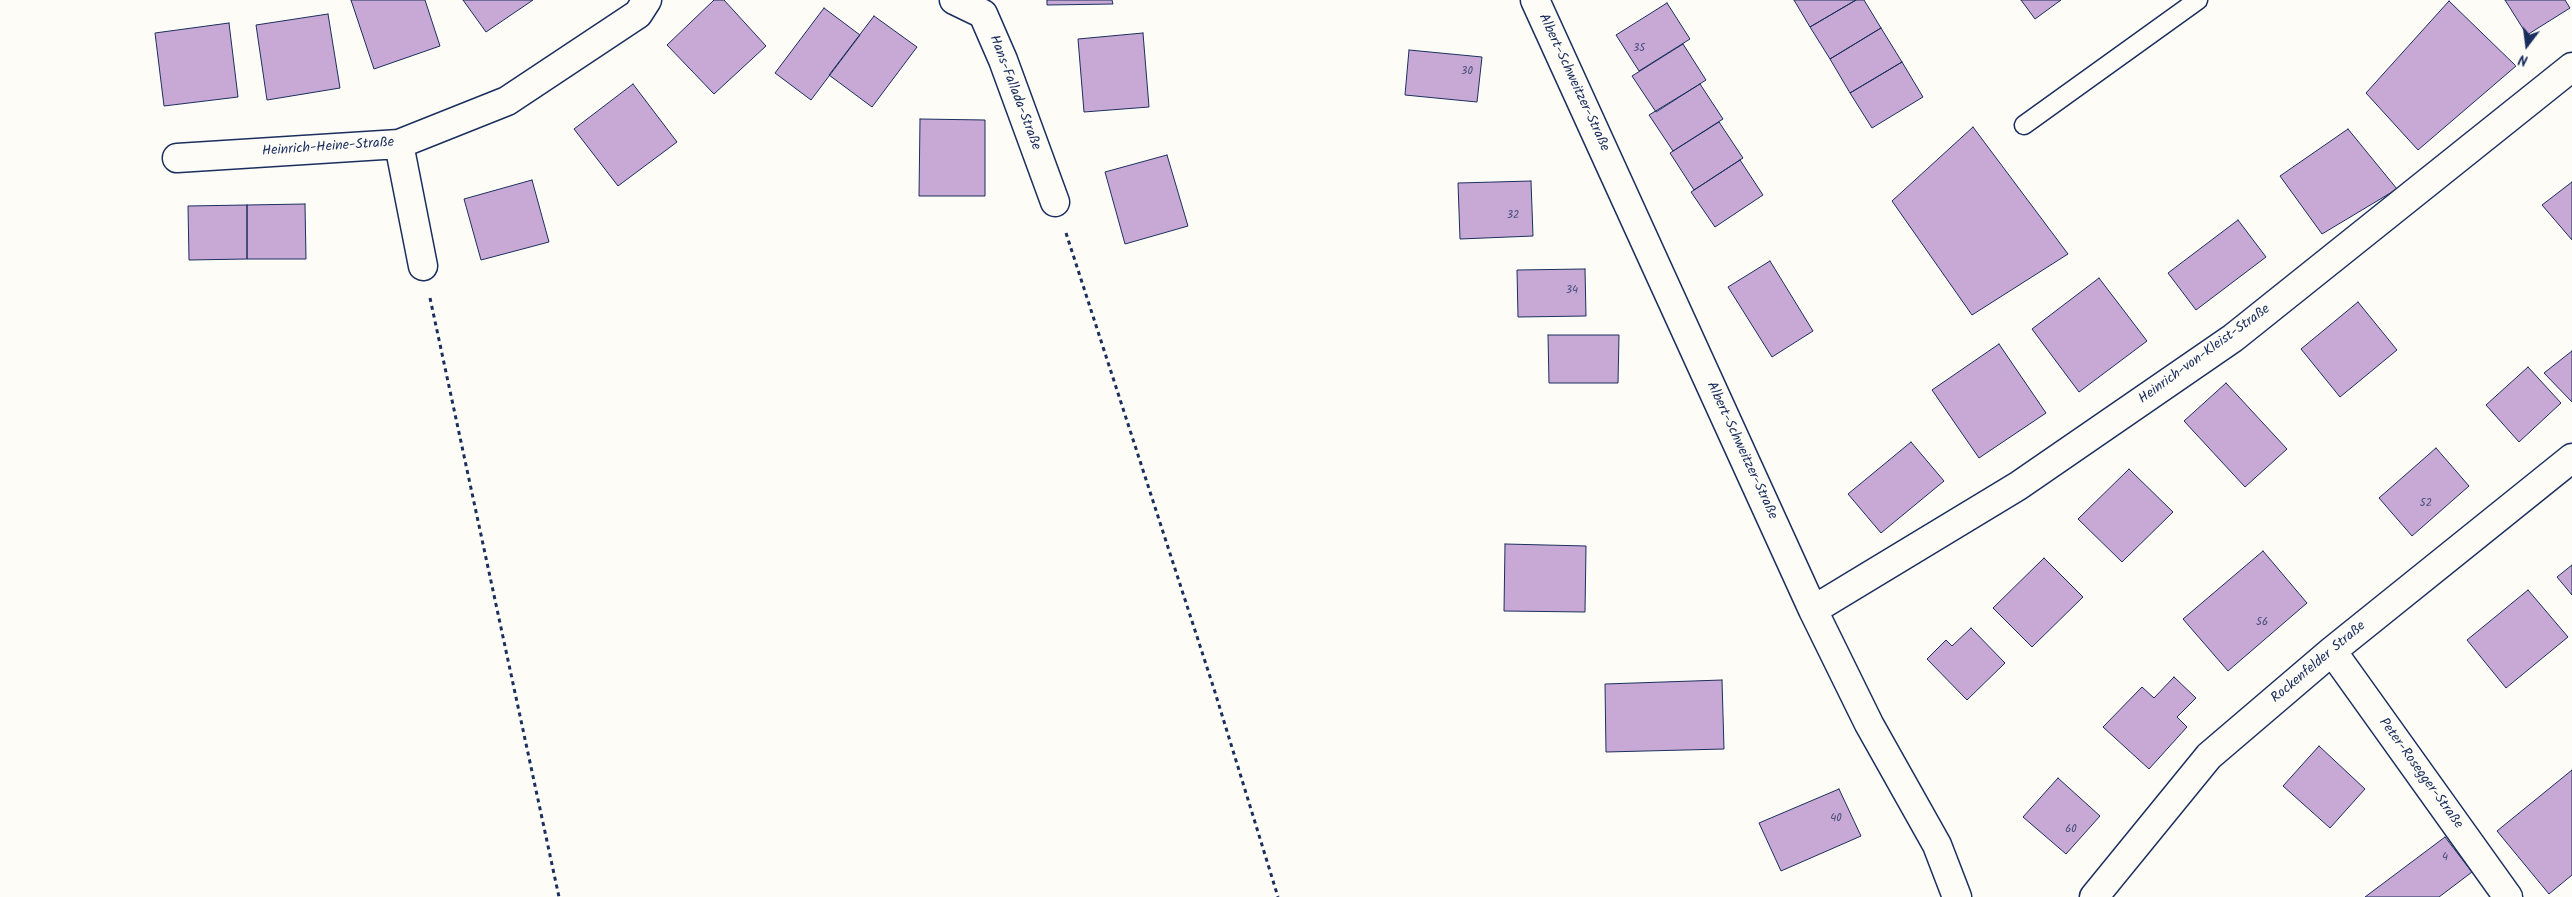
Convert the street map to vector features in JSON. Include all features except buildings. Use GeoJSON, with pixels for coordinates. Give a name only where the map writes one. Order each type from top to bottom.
{"type":"FeatureCollection","features":[{"type":"Feature","properties":{"kind":"street","name":"Hans-Fallada-Straße"},"geometry":{"type":"LineString","coordinates":[[954,0],[983,14],[1003,60],[1056,202]]}},
{"type":"Feature","properties":{"kind":"street","name":"Albert-Schweitzer-Straße"},"geometry":{"type":"LineString","coordinates":[[1535,0],[1813,610],[1869,724],[1937,845],[1957,897]]}},
{"type":"Feature","properties":{"kind":"street","name":"Heinrich-Heine-Straße"},"geometry":{"type":"LineString","coordinates":[[177,158],[399,144],[507,101],[636,5]]}},
{"type":"Feature","properties":{"kind":"street","name":"Heinrich-von-Kleist-Straße"},"geometry":{"type":"LineString","coordinates":[[1813,610],[2018,486],[2233,338],[2572,67]]}},
{"type":"Feature","properties":{"kind":"street"},"geometry":{"type":"LineString","coordinates":[[399,144],[423,266]]}},
{"type":"Feature","properties":{"kind":"street","name":"Rockenfelder Straße"},"geometry":{"type":"LineString","coordinates":[[2094,897],[2209,756],[2332,651],[2572,458]]}},
{"type":"Feature","properties":{"kind":"street","name":"Peter-Rosegger-Straße"},"geometry":{"type":"LineString","coordinates":[[2332,651],[2508,897]]}},
{"type":"Feature","properties":{"kind":"lane"},"geometry":{"type":"LineString","coordinates":[[2024,125],[2198,0]]}},
{"type":"Feature","properties":{"kind":"path"},"geometry":{"type":"LineString","coordinates":[[1056,202],[1208,670],[1278,897]]}},
{"type":"Feature","properties":{"kind":"path"},"geometry":{"type":"LineString","coordinates":[[423,266],[559,897]]}}]}
